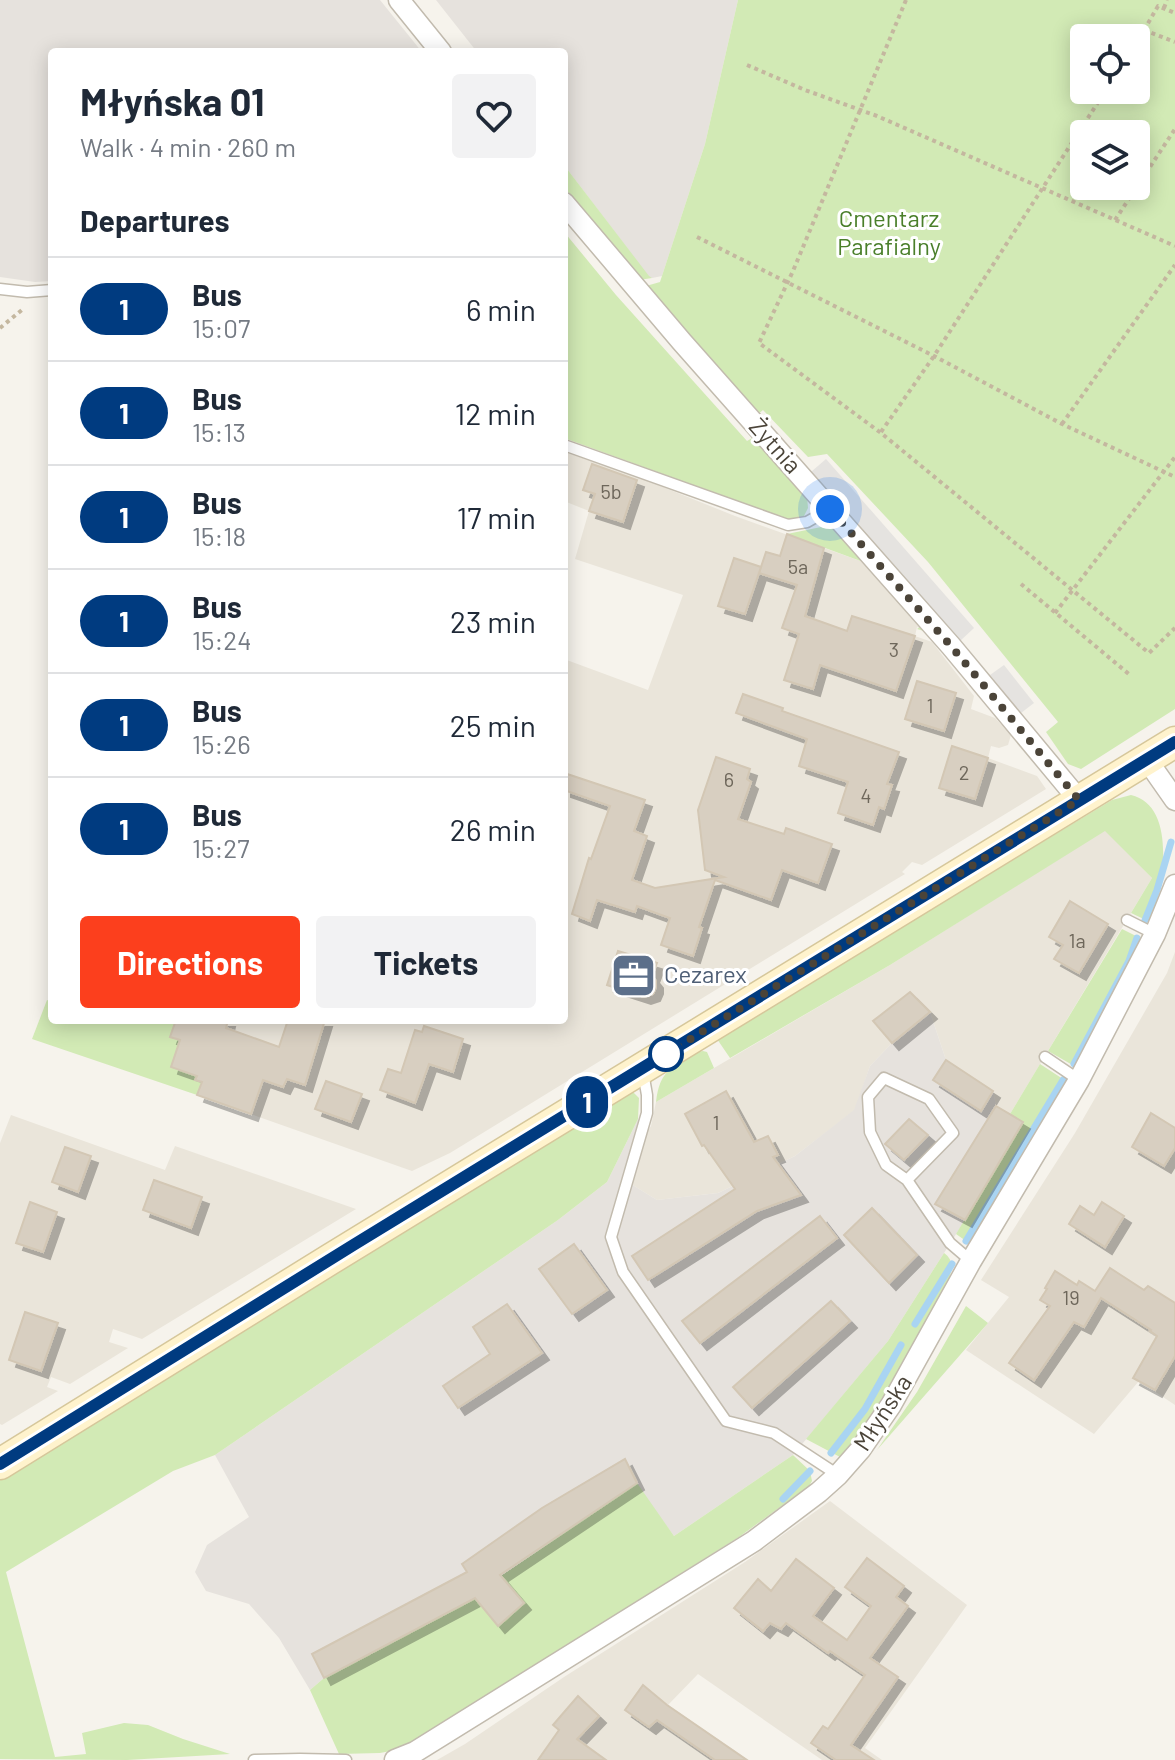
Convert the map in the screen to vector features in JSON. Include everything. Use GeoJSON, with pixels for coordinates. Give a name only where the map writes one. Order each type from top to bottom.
{"type":"FeatureCollection","features":[{"type":"Feature","properties":{"kind":"street"},"geometry":{"type":"LineString","coordinates":[[399,0],[438,48]]}},
{"type":"Feature","properties":{"kind":"street","name":"Żytnia"},"geometry":{"type":"LineString","coordinates":[[568,208],[682,342],[951,646],[1079,800]]}},
{"type":"Feature","properties":{"kind":"street"},"geometry":{"type":"LineString","coordinates":[[5,1456],[1175,742]]}},
{"type":"Feature","properties":{"kind":"street"},"geometry":{"type":"LineString","coordinates":[[1147,760],[1175,800]]}},
{"type":"Feature","properties":{"kind":"street","name":"Młyńska"},"geometry":{"type":"LineString","coordinates":[[395,1760],[415,1752],[741,1549],[838,1475],[860,1450],[891,1405],[971,1261],[1079,1080],[1155,934],[1175,885]]}},
{"type":"Feature","properties":{"kind":"lane"},"geometry":{"type":"LineString","coordinates":[[0,289],[48,290]]}},
{"type":"Feature","properties":{"kind":"lane"},"geometry":{"type":"LineString","coordinates":[[568,446],[788,525],[807,522],[830,509]]}},
{"type":"Feature","properties":{"kind":"lane"},"geometry":{"type":"LineString","coordinates":[[1127,920],[1155,934]]}},
{"type":"Feature","properties":{"kind":"lane"},"geometry":{"type":"LineString","coordinates":[[1045,1057],[1079,1080]]}},
{"type":"Feature","properties":{"kind":"lane"},"geometry":{"type":"LineString","coordinates":[[642,1069],[647,1113],[611,1237],[623,1272],[726,1421],[774,1433],[838,1475]]}},
{"type":"Feature","properties":{"kind":"lane"},"geometry":{"type":"LineString","coordinates":[[907,1180],[953,1133],[929,1099],[884,1078],[868,1097],[870,1132],[886,1165],[907,1180],[950,1243],[971,1261]]}},
{"type":"Feature","properties":{"kind":"lane"},"geometry":{"type":"LineString","coordinates":[[254,1760],[346,1760]]}},
{"type":"Feature","properties":{"kind":"path"},"geometry":{"type":"LineString","coordinates":[[906,0],[788,282],[759,343],[881,433],[1149,653],[1175,628]]}},
{"type":"Feature","properties":{"kind":"path"},"geometry":{"type":"LineString","coordinates":[[1164,8],[1167,0]]}},
{"type":"Feature","properties":{"kind":"path"},"geometry":{"type":"LineString","coordinates":[[1148,24],[1158,6],[1175,13]]}},
{"type":"Feature","properties":{"kind":"path"},"geometry":{"type":"LineString","coordinates":[[1150,32],[1175,42]]}},
{"type":"Feature","properties":{"kind":"path"},"geometry":{"type":"LineString","coordinates":[[747,65],[891,122],[1175,246]]}},
{"type":"Feature","properties":{"kind":"path"},"geometry":{"type":"LineString","coordinates":[[881,433],[1097,104]]}},
{"type":"Feature","properties":{"kind":"path"},"geometry":{"type":"LineString","coordinates":[[1115,220],[1175,129]]}},
{"type":"Feature","properties":{"kind":"path"},"geometry":{"type":"LineString","coordinates":[[697,237],[1062,424],[1175,477]]}},
{"type":"Feature","properties":{"kind":"path"},"geometry":{"type":"LineString","coordinates":[[1062,424],[1175,265]]}},
{"type":"Feature","properties":{"kind":"path"},"geometry":{"type":"LineString","coordinates":[[1055,613],[1175,457]]}},
{"type":"Feature","properties":{"kind":"path"},"geometry":{"type":"LineString","coordinates":[[1021,584],[1130,675]]}},
{"type":"Feature","properties":{"kind":"shaded area"},"geometry":{"type":"Polygon","coordinates":[[[0,0],[380,0],[419,48],[48,48],[48,281],[0,277],[0,0]]]}},
{"type":"Feature","properties":{"kind":"shaded area"},"geometry":{"type":"Polygon","coordinates":[[[436,0],[738,0],[705,144],[662,276],[649,277],[568,170],[568,48],[474,48],[436,0]]]}},
{"type":"Feature","properties":{"kind":"shaded area"},"geometry":{"type":"Polygon","coordinates":[[[568,453],[866,563],[921,629],[917,627],[915,636],[932,642],[974,696],[971,709],[995,718],[1011,735],[1008,745],[999,748],[991,746],[988,758],[1037,776],[1046,789],[922,865],[912,862],[902,872],[905,874],[450,1153],[412,1171],[197,1095],[195,1080],[171,1067],[170,1037],[175,1024],[568,1024],[568,660],[648,690],[683,595],[575,559],[589,511],[568,503],[568,453]]]}},
{"type":"Feature","properties":{"kind":"shaded area"},"geometry":{"type":"Polygon","coordinates":[[[826,459],[974,628],[960,641],[811,472],[826,459]]]}},
{"type":"Feature","properties":{"kind":"shaded area"},"geometry":{"type":"Polygon","coordinates":[[[1004,665],[1034,703],[1021,713],[990,675],[1004,665]]]}},
{"type":"Feature","properties":{"kind":"shaded area"},"geometry":{"type":"Polygon","coordinates":[[[1105,830],[1152,878],[1010,1114],[996,1106],[993,1091],[946,1060],[930,1012],[870,1066],[855,1110],[795,1156],[718,1193],[657,1200],[631,1184],[656,1102],[890,965],[1105,830]]]}},
{"type":"Feature","properties":{"kind":"shaded area"},"geometry":{"type":"Polygon","coordinates":[[[1175,952],[1175,1405],[1139,1381],[1094,1434],[966,1350],[1009,1297],[981,1280],[1075,1133],[1167,973],[1175,952]]]}},
{"type":"Feature","properties":{"kind":"shaded area"},"geometry":{"type":"Polygon","coordinates":[[[910,992],[930,1012],[946,1060],[993,1091],[996,1106],[1023,1122],[888,1341],[793,1455],[674,1536],[636,1484],[479,1590],[324,1678],[310,1690],[279,1638],[249,1604],[206,1591],[195,1572],[207,1545],[249,1517],[215,1455],[558,1220],[607,1182],[638,1119],[647,1132],[631,1184],[657,1200],[718,1193],[795,1156],[854,1110],[870,1066],[892,1043],[873,1021],[910,992]]]}},
{"type":"Feature","properties":{"kind":"shaded area"},"geometry":{"type":"Polygon","coordinates":[[[11,1115],[165,1170],[175,1146],[356,1209],[142,1339],[113,1329],[109,1342],[128,1348],[70,1384],[51,1377],[47,1387],[58,1391],[2,1425],[0,1143],[11,1115]]]}},
{"type":"Feature","properties":{"kind":"shaded area"},"geometry":{"type":"Polygon","coordinates":[[[830,1501],[967,1605],[865,1748],[882,1760],[822,1760],[698,1674],[668,1705],[747,1760],[437,1760],[745,1562],[830,1501]]]}},
{"type":"Feature","properties":{"kind":"green space","name":"Cmentarz Parafialny"},"geometry":{"type":"Polygon","coordinates":[[[738,0],[1175,0],[1175,709],[1081,769],[1068,764],[1046,732],[1058,722],[928,562],[827,454],[808,457],[763,410],[756,416],[646,286],[660,282],[705,144],[738,0]]]}},
{"type":"Feature","properties":{"kind":"green space"},"geometry":{"type":"Polygon","coordinates":[[[568,170],[652,278],[639,280],[568,192],[568,170]]]}},
{"type":"Feature","properties":{"kind":"green space"},"geometry":{"type":"Polygon","coordinates":[[[568,237],[747,441],[754,437],[807,496],[808,508],[804,516],[789,520],[568,439],[568,237]]]}},
{"type":"Feature","properties":{"kind":"green space"},"geometry":{"type":"Polygon","coordinates":[[[833,527],[866,563],[787,534],[833,527]]]}},
{"type":"Feature","properties":{"kind":"green space"},"geometry":{"type":"Polygon","coordinates":[[[869,567],[924,627],[924,631],[917,629],[920,627],[869,567]]]}},
{"type":"Feature","properties":{"kind":"green space"},"geometry":{"type":"Polygon","coordinates":[[[1131,795],[1145,802],[1155,813],[1161,829],[1163,866],[1150,922],[1131,913],[1152,878],[1105,831],[890,965],[730,1058],[717,1039],[1112,800],[1131,795]]]}},
{"type":"Feature","properties":{"kind":"green space"},"geometry":{"type":"Polygon","coordinates":[[[1122,929],[1140,938],[1076,1067],[1048,1051],[1122,929]]]}},
{"type":"Feature","properties":{"kind":"green space"},"geometry":{"type":"Polygon","coordinates":[[[47,1000],[48,1024],[175,1024],[170,1037],[180,1040],[197,1076],[196,1080],[202,1082],[197,1095],[32,1039],[47,1000]]]}},
{"type":"Feature","properties":{"kind":"green space"},"geometry":{"type":"Polygon","coordinates":[[[703,1051],[707,1052],[714,1068],[656,1102],[664,1076],[674,1066],[703,1051]]]}},
{"type":"Feature","properties":{"kind":"green space"},"geometry":{"type":"Polygon","coordinates":[[[1040,1064],[1066,1081],[977,1233],[966,1241],[956,1234],[1023,1122],[1010,1114],[1040,1064]]]}},
{"type":"Feature","properties":{"kind":"green space"},"geometry":{"type":"Polygon","coordinates":[[[633,1092],[639,1098],[638,1119],[607,1182],[558,1220],[215,1455],[173,1471],[6,1572],[55,1757],[86,1754],[82,1733],[124,1723],[148,1725],[230,1754],[127,1760],[0,1759],[0,1480],[633,1092]]]}},
{"type":"Feature","properties":{"kind":"green space"},"geometry":{"type":"Polygon","coordinates":[[[944,1253],[951,1262],[949,1280],[888,1390],[847,1451],[840,1457],[806,1439],[888,1341],[944,1253]]]}},
{"type":"Feature","properties":{"kind":"green space"},"geometry":{"type":"Polygon","coordinates":[[[966,1306],[988,1323],[877,1450],[917,1392],[966,1306]]]}},
{"type":"Feature","properties":{"kind":"green space"},"geometry":{"type":"Polygon","coordinates":[[[793,1455],[810,1471],[812,1481],[809,1486],[739,1537],[401,1749],[339,1754],[310,1690],[324,1678],[479,1591],[637,1483],[674,1536],[793,1455]]]}},
{"type":"Feature","properties":{"kind":"building"},"geometry":{"type":"Polygon","coordinates":[[[592,464],[637,480],[623,522],[589,511],[595,494],[583,490],[592,464]]]}},
{"type":"Feature","properties":{"kind":"building"},"geometry":{"type":"Polygon","coordinates":[[[787,534],[824,548],[805,616],[847,631],[852,616],[915,636],[896,691],[820,665],[813,689],[784,680],[799,634],[782,628],[797,585],[759,573],[766,552],[780,556],[787,534]]]}},
{"type":"Feature","properties":{"kind":"building"},"geometry":{"type":"Polygon","coordinates":[[[734,558],[761,567],[745,614],[718,606],[734,558]]]}},
{"type":"Feature","properties":{"kind":"building"},"geometry":{"type":"Polygon","coordinates":[[[917,681],[956,693],[944,731],[905,719],[917,681]]]}},
{"type":"Feature","properties":{"kind":"building"},"geometry":{"type":"Polygon","coordinates":[[[743,694],[899,752],[887,784],[892,785],[884,809],[879,807],[873,825],[838,813],[848,782],[799,766],[807,739],[736,713],[743,694]]]}},
{"type":"Feature","properties":{"kind":"building"},"geometry":{"type":"Polygon","coordinates":[[[952,746],[988,758],[975,799],[939,788],[952,746]]]}},
{"type":"Feature","properties":{"kind":"building"},"geometry":{"type":"Polygon","coordinates":[[[716,757],[750,769],[747,779],[751,782],[738,819],[784,834],[786,828],[832,844],[818,883],[782,870],[771,900],[715,880],[693,956],[661,945],[670,918],[637,906],[635,912],[597,900],[590,921],[572,914],[589,858],[610,806],[568,791],[568,774],[645,800],[634,831],[647,836],[632,880],[655,888],[724,877],[705,870],[698,810],[716,757]]]}},
{"type":"Feature","properties":{"kind":"building"},"geometry":{"type":"Polygon","coordinates":[[[1070,901],[1108,924],[1079,973],[1054,959],[1063,945],[1049,937],[1070,901]]]}},
{"type":"Feature","properties":{"kind":"building"},"geometry":{"type":"Polygon","coordinates":[[[618,951],[657,963],[652,976],[656,981],[653,994],[644,997],[607,985],[618,951]]]}},
{"type":"Feature","properties":{"kind":"building"},"geometry":{"type":"Polygon","coordinates":[[[910,992],[930,1012],[892,1043],[873,1021],[910,992]]]}},
{"type":"Feature","properties":{"kind":"building"},"geometry":{"type":"Polygon","coordinates":[[[175,1024],[227,1024],[226,1028],[279,1047],[287,1024],[324,1024],[305,1085],[287,1079],[283,1087],[263,1080],[251,1114],[197,1095],[202,1082],[195,1080],[197,1076],[171,1067],[180,1040],[170,1037],[175,1024]]]}},
{"type":"Feature","properties":{"kind":"building"},"geometry":{"type":"Polygon","coordinates":[[[424,1026],[463,1039],[453,1072],[429,1064],[415,1103],[380,1090],[388,1069],[401,1073],[415,1030],[422,1032],[424,1026]]]}},
{"type":"Feature","properties":{"kind":"building"},"geometry":{"type":"Polygon","coordinates":[[[946,1060],[993,1091],[981,1111],[933,1080],[946,1060]]]}},
{"type":"Feature","properties":{"kind":"building"},"geometry":{"type":"Polygon","coordinates":[[[326,1081],[362,1094],[351,1122],[315,1109],[326,1081]]]}},
{"type":"Feature","properties":{"kind":"building"},"geometry":{"type":"Polygon","coordinates":[[[726,1091],[754,1142],[768,1136],[778,1155],[773,1157],[801,1195],[757,1211],[648,1280],[632,1256],[735,1189],[702,1146],[685,1114],[726,1091]]]}},
{"type":"Feature","properties":{"kind":"building"},"geometry":{"type":"Polygon","coordinates":[[[996,1106],[1023,1122],[965,1220],[935,1204],[996,1106]]]}},
{"type":"Feature","properties":{"kind":"building"},"geometry":{"type":"Polygon","coordinates":[[[1151,1113],[1175,1128],[1175,1148],[1164,1166],[1132,1147],[1151,1113]]]}},
{"type":"Feature","properties":{"kind":"building"},"geometry":{"type":"Polygon","coordinates":[[[909,1119],[928,1135],[904,1160],[885,1144],[909,1119]]]}},
{"type":"Feature","properties":{"kind":"building"},"geometry":{"type":"Polygon","coordinates":[[[65,1147],[91,1156],[78,1192],[52,1182],[65,1147]]]}},
{"type":"Feature","properties":{"kind":"building"},"geometry":{"type":"Polygon","coordinates":[[[154,1180],[202,1197],[191,1228],[143,1210],[154,1180]]]}},
{"type":"Feature","properties":{"kind":"building"},"geometry":{"type":"Polygon","coordinates":[[[30,1202],[57,1212],[43,1252],[16,1243],[30,1202]]]}},
{"type":"Feature","properties":{"kind":"building"},"geometry":{"type":"Polygon","coordinates":[[[1102,1202],[1124,1216],[1105,1247],[1069,1224],[1080,1206],[1094,1215],[1102,1202]]]}},
{"type":"Feature","properties":{"kind":"building"},"geometry":{"type":"Polygon","coordinates":[[[872,1208],[917,1255],[889,1283],[844,1235],[872,1208]]]}},
{"type":"Feature","properties":{"kind":"building"},"geometry":{"type":"Polygon","coordinates":[[[820,1216],[837,1238],[700,1343],[682,1321],[820,1216]]]}},
{"type":"Feature","properties":{"kind":"building"},"geometry":{"type":"Polygon","coordinates":[[[574,1244],[607,1290],[572,1314],[539,1269],[574,1244]]]}},
{"type":"Feature","properties":{"kind":"building"},"geometry":{"type":"Polygon","coordinates":[[[1110,1268],[1144,1290],[1148,1286],[1175,1303],[1175,1356],[1155,1390],[1133,1378],[1157,1336],[1101,1298],[1084,1327],[1074,1322],[1034,1380],[1009,1363],[1050,1306],[1040,1300],[1055,1271],[1077,1285],[1079,1281],[1095,1291],[1110,1268]]]}},
{"type":"Feature","properties":{"kind":"building"},"geometry":{"type":"Polygon","coordinates":[[[831,1301],[850,1321],[752,1408],[733,1387],[831,1301]]]}},
{"type":"Feature","properties":{"kind":"building"},"geometry":{"type":"Polygon","coordinates":[[[507,1304],[542,1353],[458,1408],[443,1386],[490,1354],[473,1327],[507,1304]]]}},
{"type":"Feature","properties":{"kind":"building"},"geometry":{"type":"Polygon","coordinates":[[[25,1312],[58,1323],[41,1371],[9,1360],[25,1312]]]}},
{"type":"Feature","properties":{"kind":"building"},"geometry":{"type":"Polygon","coordinates":[[[625,1459],[637,1483],[500,1575],[524,1603],[498,1626],[475,1598],[324,1678],[312,1654],[467,1572],[462,1564],[542,1508],[625,1459]]]}},
{"type":"Feature","properties":{"kind":"building"},"geometry":{"type":"Polygon","coordinates":[[[867,1558],[904,1586],[896,1597],[908,1606],[870,1658],[898,1677],[851,1745],[874,1760],[836,1760],[811,1743],[823,1726],[828,1729],[865,1675],[786,1623],[781,1629],[770,1623],[763,1631],[734,1608],[758,1579],[771,1591],[796,1559],[834,1588],[813,1616],[847,1640],[871,1606],[845,1587],[867,1558]]]}},
{"type":"Feature","properties":{"kind":"building"},"geometry":{"type":"Polygon","coordinates":[[[643,1685],[747,1760],[715,1760],[657,1720],[649,1727],[625,1710],[643,1685]]]}},
{"type":"Feature","properties":{"kind":"building"},"geometry":{"type":"Polygon","coordinates":[[[578,1696],[599,1716],[577,1739],[606,1760],[538,1760],[559,1730],[553,1725],[578,1696]]]}},
{"type":"Feature","properties":{"kind":"waterway"},"geometry":{"type":"LineString","coordinates":[[1145,920],[1171,842]]}},
{"type":"Feature","properties":{"kind":"waterway"},"geometry":{"type":"LineString","coordinates":[[1074,1064],[1129,961],[1137,938]]}},
{"type":"Feature","properties":{"kind":"waterway"},"geometry":{"type":"LineString","coordinates":[[966,1241],[1063,1080]]}},
{"type":"Feature","properties":{"kind":"waterway"},"geometry":{"type":"LineString","coordinates":[[915,1324],[952,1264]]}},
{"type":"Feature","properties":{"kind":"waterway"},"geometry":{"type":"LineString","coordinates":[[831,1453],[865,1409],[901,1345]]}},
{"type":"Feature","properties":{"kind":"waterway"},"geometry":{"type":"LineString","coordinates":[[783,1499],[810,1471]]}},
{"type":"Feature","properties":{"kind":"bus line","name":"1"},"geometry":{"type":"LineString","coordinates":[[0,1464],[1175,742]]}},
{"type":"Feature","properties":{"kind":"place","name":"Cezarex"},"geometry":{"type":"Point","coordinates":[633,975]}},
{"type":"Feature","properties":{"kind":"route"},"geometry":{"type":"LineString","coordinates":[[666,1054],[1079,800],[951,646],[830,509]]}}]}
